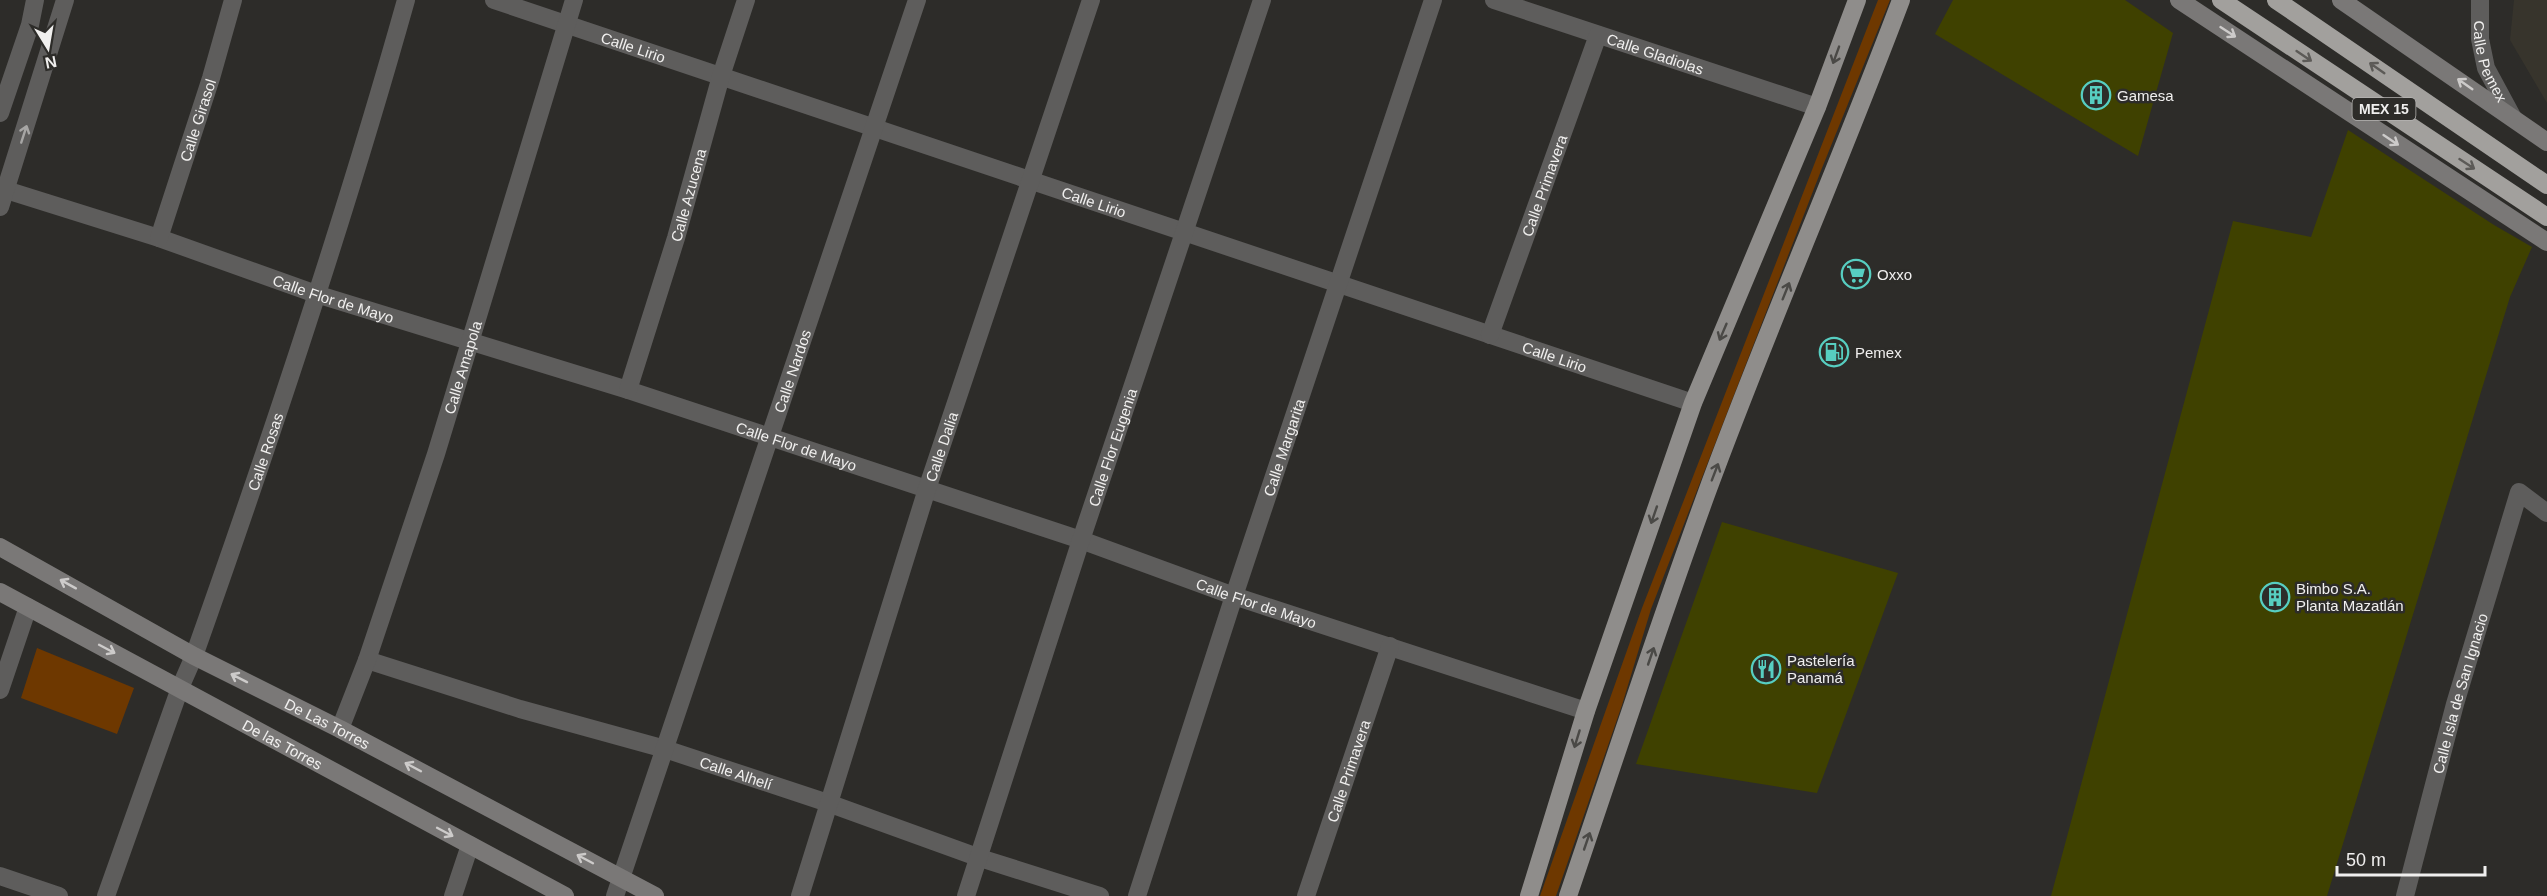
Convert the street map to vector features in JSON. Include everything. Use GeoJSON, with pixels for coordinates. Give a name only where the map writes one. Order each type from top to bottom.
{"type":"FeatureCollection","features":[{"type":"Feature","properties":{"kind":"highway","name":"MEX 15"},"geometry":{"type":"LineString","coordinates":[[2221,0],[2547,217]]}},
{"type":"Feature","properties":{"kind":"highway","name":"MEX 15"},"geometry":{"type":"LineString","coordinates":[[2276,0],[2547,184]]}},
{"type":"Feature","properties":{"kind":"main road"},"geometry":{"type":"LineString","coordinates":[[1529,896],[1586,711],[1693,403],[1816,107],[1857,0]]}},
{"type":"Feature","properties":{"kind":"main road"},"geometry":{"type":"LineString","coordinates":[[1568,896],[1707,492],[1901,0]]}},
{"type":"Feature","properties":{"kind":"street"},"geometry":{"type":"LineString","coordinates":[[0,113],[30,25],[36,0]]}},
{"type":"Feature","properties":{"kind":"street"},"geometry":{"type":"LineString","coordinates":[[3,198],[65,0]]}},
{"type":"Feature","properties":{"kind":"street","name":"Calle Girasol"},"geometry":{"type":"LineString","coordinates":[[159,238],[212,78],[233,0]]}},
{"type":"Feature","properties":{"kind":"street","name":"Calle Rosas"},"geometry":{"type":"LineString","coordinates":[[106,896],[256,482],[366,142],[406,0]]}},
{"type":"Feature","properties":{"kind":"street","name":"Calle Lirio"},"geometry":{"type":"LineString","coordinates":[[494,0],[1693,403]]}},
{"type":"Feature","properties":{"kind":"street","name":"Calle Amapola"},"geometry":{"type":"LineString","coordinates":[[340,729],[367,660],[471,342],[574,0]]}},
{"type":"Feature","properties":{"kind":"street","name":"Calle Azucena"},"geometry":{"type":"LineString","coordinates":[[628,390],[676,238],[721,76],[746,0]]}},
{"type":"Feature","properties":{"kind":"street","name":"Calle Nardos"},"geometry":{"type":"LineString","coordinates":[[622,879],[917,0]]}},
{"type":"Feature","properties":{"kind":"street","name":"Calle Dalia"},"geometry":{"type":"LineString","coordinates":[[800,896],[927,489],[1090,0]]}},
{"type":"Feature","properties":{"kind":"street","name":"Calle Flor Eugenia"},"geometry":{"type":"LineString","coordinates":[[966,896],[1262,0]]}},
{"type":"Feature","properties":{"kind":"street","name":"Calle Margarita"},"geometry":{"type":"LineString","coordinates":[[1137,896],[1234,596],[1433,0]]}},
{"type":"Feature","properties":{"kind":"street","name":"Calle Gladiolas"},"geometry":{"type":"LineString","coordinates":[[1494,0],[1816,107]]}},
{"type":"Feature","properties":{"kind":"street","name":"MEX 15"},"geometry":{"type":"LineString","coordinates":[[2179,0],[2547,242]]}},
{"type":"Feature","properties":{"kind":"street"},"geometry":{"type":"LineString","coordinates":[[2341,0],[2547,142]]}},
{"type":"Feature","properties":{"kind":"street","name":"Calle Pemex"},"geometry":{"type":"LineString","coordinates":[[2480,0],[2480,39],[2486,68],[2513,118]]}},
{"type":"Feature","properties":{"kind":"street","name":"Calle Primavera"},"geometry":{"type":"LineString","coordinates":[[1490,334],[1598,35]]}},
{"type":"Feature","properties":{"kind":"street","name":"Calle Flor de Mayo"},"geometry":{"type":"LineString","coordinates":[[3,198],[159,238],[316,294],[628,390],[1082,540],[1234,596],[1586,711]]}},
{"type":"Feature","properties":{"kind":"street","name":"Calle Isla de San Ignacio"},"geometry":{"type":"LineString","coordinates":[[2405,896],[2465,669],[2518,492],[2547,513]]}},
{"type":"Feature","properties":{"kind":"street","name":"De Las Torres"},"geometry":{"type":"LineString","coordinates":[[0,548],[194,656],[340,729],[655,896]]}},
{"type":"Feature","properties":{"kind":"street","name":"De las Torres"},"geometry":{"type":"LineString","coordinates":[[0,592],[565,896]]}},
{"type":"Feature","properties":{"kind":"street"},"geometry":{"type":"LineString","coordinates":[[0,690],[28,607]]}},
{"type":"Feature","properties":{"kind":"street","name":"Calle Primavera"},"geometry":{"type":"LineString","coordinates":[[1306,896],[1390,646]]}},
{"type":"Feature","properties":{"kind":"street","name":"Calle Alhelí"},"geometry":{"type":"LineString","coordinates":[[367,660],[520,709],[665,749],[828,803],[980,858],[1100,896]]}},
{"type":"Feature","properties":{"kind":"street"},"geometry":{"type":"LineString","coordinates":[[453,896],[470,845]]}},
{"type":"Feature","properties":{"kind":"street"},"geometry":{"type":"LineString","coordinates":[[0,876],[59,896]]}},
{"type":"Feature","properties":{"kind":"street"},"geometry":{"type":"LineString","coordinates":[[615,896],[622,879]]}},
{"type":"Feature","properties":{"kind":"shaded area"},"geometry":{"type":"Polygon","coordinates":[[[1878,0],[1890,0],[1822,168],[1651,609],[1622,705],[1556,896],[1540,896],[1642,608],[1878,0]]]}},
{"type":"Feature","properties":{"kind":"shaded area"},"geometry":{"type":"Polygon","coordinates":[[[2514,0],[2547,0],[2547,103],[2510,40],[2514,0]]]}},
{"type":"Feature","properties":{"kind":"shaded area"},"geometry":{"type":"Polygon","coordinates":[[[37,648],[134,688],[117,734],[21,698],[37,648]]]}},
{"type":"Feature","properties":{"kind":"building","name":"Gamesa"},"geometry":{"type":"Polygon","coordinates":[[[1953,0],[2125,0],[2173,33],[2138,156],[1935,34],[1953,0]]]}},
{"type":"Feature","properties":{"kind":"building","name":"Bimbo S.A. Planta Mazatlán"},"geometry":{"type":"Polygon","coordinates":[[[2348,130],[2494,225],[2532,247],[2510,297],[2327,896],[2051,896],[2233,221],[2311,237],[2348,130]]]}},
{"type":"Feature","properties":{"kind":"building","name":"Pastelería Panamá"},"geometry":{"type":"Polygon","coordinates":[[[1722,522],[1898,573],[1817,793],[1636,764],[1722,522]]]}},
{"type":"Feature","properties":{"kind":"place","name":"Gamesa"},"geometry":{"type":"Point","coordinates":[2096,95]}},
{"type":"Feature","properties":{"kind":"place","name":"Oxxo"},"geometry":{"type":"Point","coordinates":[1856,274]}},
{"type":"Feature","properties":{"kind":"place","name":"Pemex"},"geometry":{"type":"Point","coordinates":[1834,352]}},
{"type":"Feature","properties":{"kind":"place","name":"Bimbo S.A. Planta Mazatlán"},"geometry":{"type":"Point","coordinates":[2275,597]}},
{"type":"Feature","properties":{"kind":"place","name":"Pastelería Panamá"},"geometry":{"type":"Point","coordinates":[1766,669]}}]}
